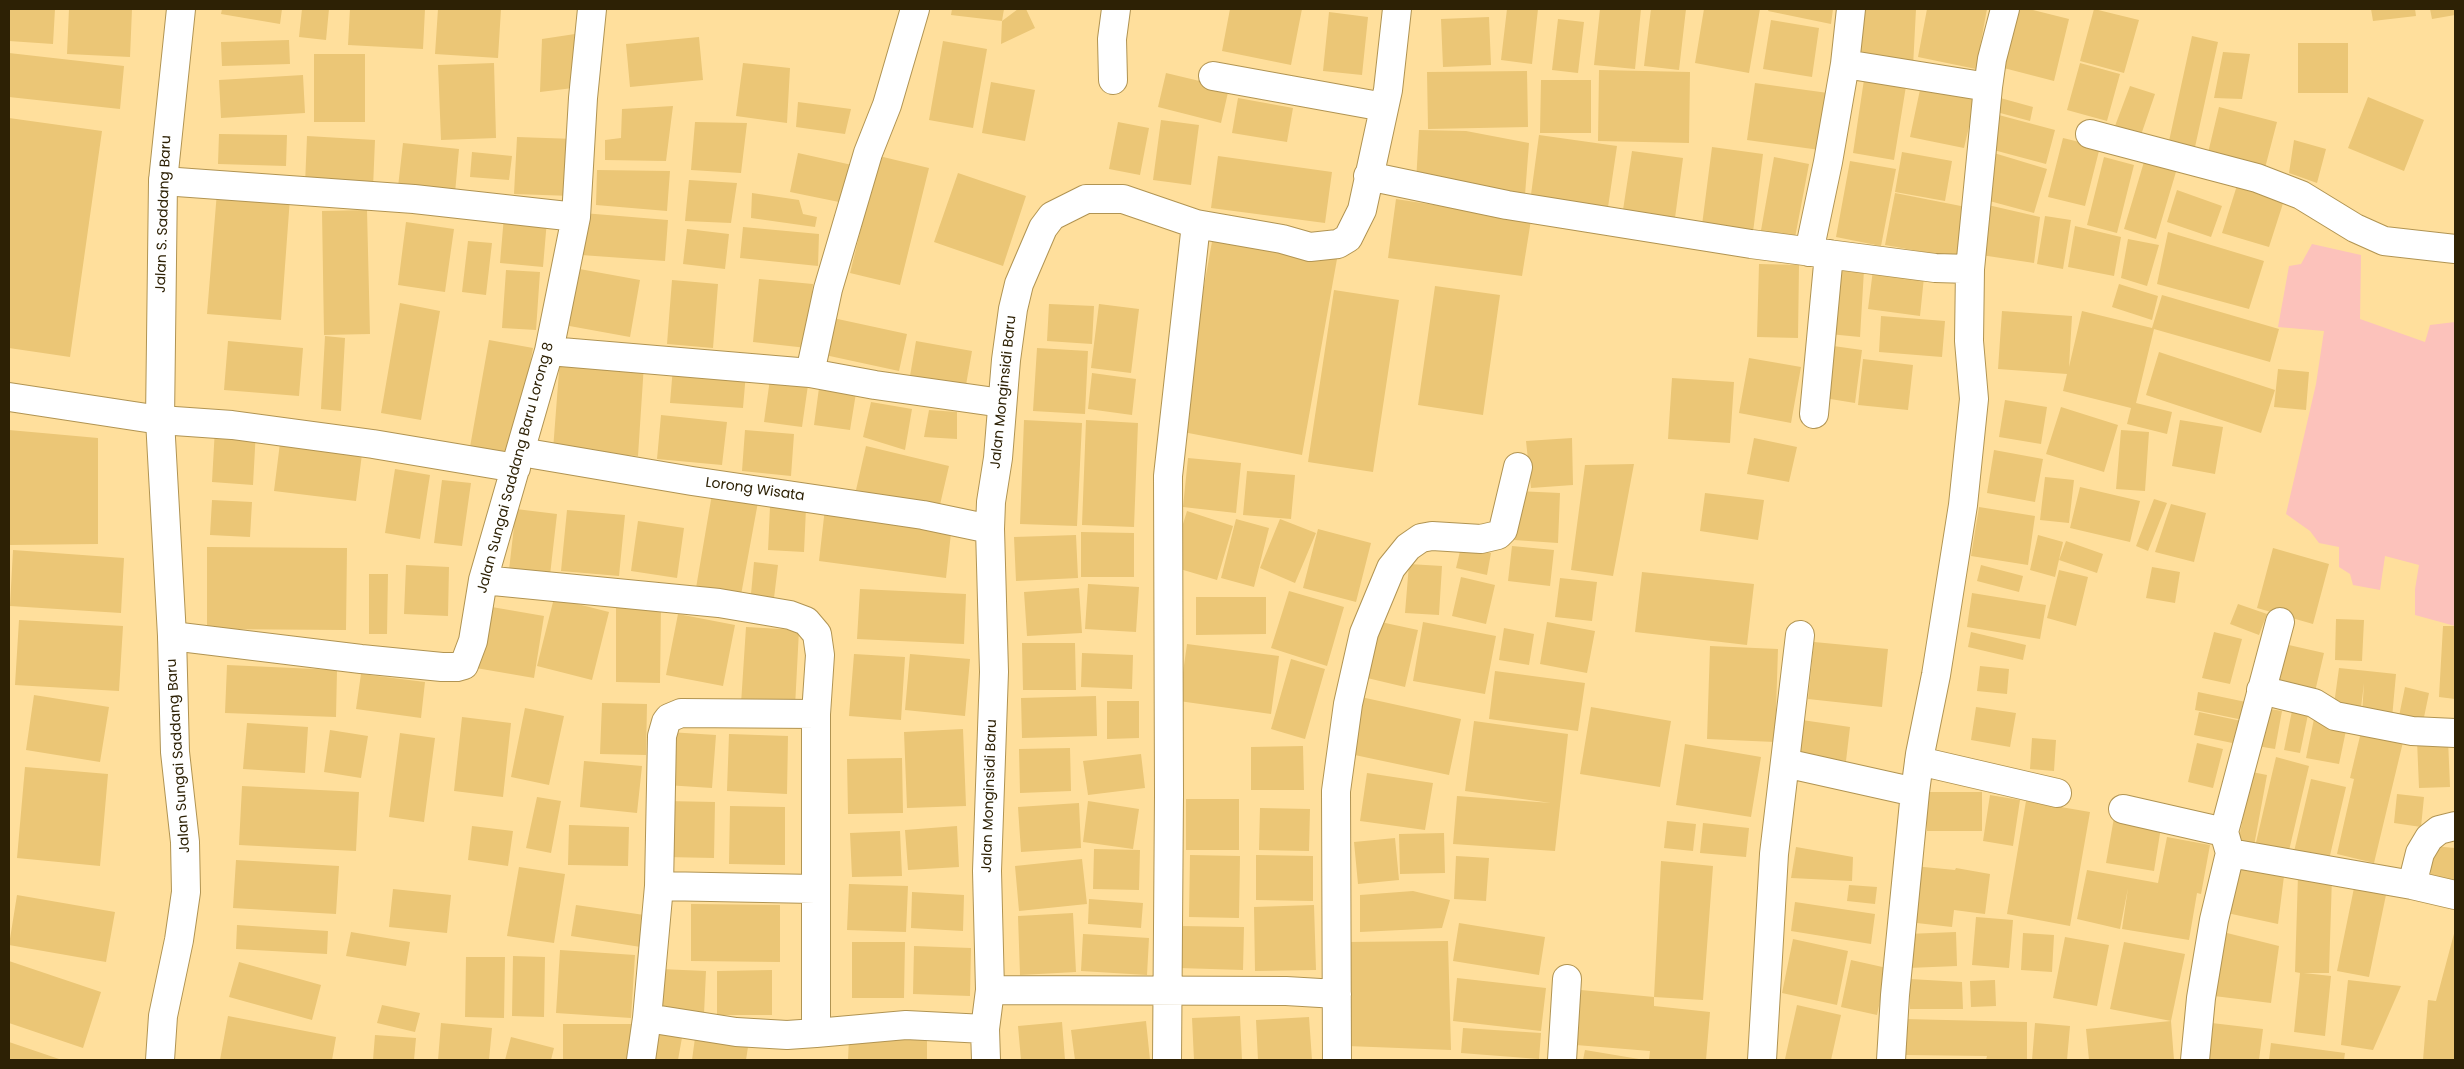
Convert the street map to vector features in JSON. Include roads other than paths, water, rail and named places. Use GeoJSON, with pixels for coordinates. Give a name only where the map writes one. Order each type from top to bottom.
{"type":"FeatureCollection","features":[{"type":"Feature","properties":{"kind":"street","name":"Jalan S. Saddang Baru"},"geometry":{"type":"LineString","coordinates":[[160,420],[163,180],[181,9]]}},
{"type":"Feature","properties":{"kind":"street","name":"Jalan Sungai Saddang Baru Lorong 8"},"geometry":{"type":"LineString","coordinates":[[172,636],[361,659],[457,667],[464,665],[467,659],[483,580],[549,351],[576,217],[583,98],[592,9]]}},
{"type":"Feature","properties":{"kind":"street"},"geometry":{"type":"LineString","coordinates":[[810,373],[828,290],[868,153],[887,105],[915,9]]}},
{"type":"Feature","properties":{"kind":"street"},"geometry":{"type":"LineString","coordinates":[[1113,80],[1112,39],[1116,9]]}},
{"type":"Feature","properties":{"kind":"street","name":"Jalan Monginsidi Baru"},"geometry":{"type":"LineString","coordinates":[[986,1060],[985,1029],[990,990],[987,871],[994,672],[990,529],[1010,326],[1019,284],[1043,228],[1052,216],[1086,199],[1123,199],[1196,224],[1282,239],[1310,246],[1338,244],[1348,238],[1362,210],[1388,90],[1397,9]]}},
{"type":"Feature","properties":{"kind":"street"},"geometry":{"type":"LineString","coordinates":[[1814,414],[1819,253],[1828,162],[1845,64],[1851,9]]}},
{"type":"Feature","properties":{"kind":"street"},"geometry":{"type":"LineString","coordinates":[[1891,1060],[1895,995],[1918,761],[1936,675],[1963,506],[1974,399],[1969,341],[1970,269],[1988,87],[1992,59],[2005,9]]}},
{"type":"Feature","properties":{"kind":"street"},"geometry":{"type":"LineString","coordinates":[[1845,64],[1988,87]]}},
{"type":"Feature","properties":{"kind":"street"},"geometry":{"type":"LineString","coordinates":[[1213,76],[1384,107]]}},
{"type":"Feature","properties":{"kind":"street"},"geometry":{"type":"LineString","coordinates":[[2090,134],[2257,178],[2301,195],[2355,228],[2384,241],[2455,249]]}},
{"type":"Feature","properties":{"kind":"street"},"geometry":{"type":"LineString","coordinates":[[1368,176],[1508,205],[1819,253],[1934,268],[1970,269]]}},
{"type":"Feature","properties":{"kind":"street"},"geometry":{"type":"LineString","coordinates":[[163,180],[414,200],[576,217]]}},
{"type":"Feature","properties":{"kind":"street"},"geometry":{"type":"LineString","coordinates":[[1166,1060],[1169,795],[1168,476],[1196,224]]}},
{"type":"Feature","properties":{"kind":"street"},"geometry":{"type":"LineString","coordinates":[[549,351],[810,373],[875,385],[1002,403]]}},
{"type":"Feature","properties":{"kind":"street","name":"Lorong Wisata"},"geometry":{"type":"LineString","coordinates":[[9,397],[160,420],[232,424],[373,444],[692,481],[923,515],[990,529]]}},
{"type":"Feature","properties":{"kind":"street","name":"Jalan Sungai Saddang Baru"},"geometry":{"type":"LineString","coordinates":[[160,420],[172,636],[176,752],[185,842],[186,892],[179,940],[163,1016],[160,1060]]}},
{"type":"Feature","properties":{"kind":"street"},"geometry":{"type":"LineString","coordinates":[[1338,1060],[1336,790],[1348,704],[1364,633],[1391,568],[1408,547],[1421,538],[1432,536],[1481,539],[1498,535],[1503,530],[1518,467]]}},
{"type":"Feature","properties":{"kind":"street"},"geometry":{"type":"LineString","coordinates":[[483,580],[719,603],[798,618],[806,621],[817,634],[820,655],[816,714],[816,1033]]}},
{"type":"Feature","properties":{"kind":"street"},"geometry":{"type":"LineString","coordinates":[[2195,1060],[2202,998],[2227,843],[2261,690],[2280,622]]}},
{"type":"Feature","properties":{"kind":"street"},"geometry":{"type":"LineString","coordinates":[[1762,1060],[1774,854],[1800,635]]}},
{"type":"Feature","properties":{"kind":"street"},"geometry":{"type":"LineString","coordinates":[[2261,690],[2314,703],[2335,716],[2412,731],[2455,732]]}},
{"type":"Feature","properties":{"kind":"street"},"geometry":{"type":"LineString","coordinates":[[641,1060],[648,1018],[659,886],[662,736],[668,718],[681,713],[693,712],[816,714]]}},
{"type":"Feature","properties":{"kind":"street"},"geometry":{"type":"LineString","coordinates":[[1918,761],[2057,793]]}},
{"type":"Feature","properties":{"kind":"street"},"geometry":{"type":"LineString","coordinates":[[1785,763],[1915,792]]}},
{"type":"Feature","properties":{"kind":"street"},"geometry":{"type":"LineString","coordinates":[[2123,809],[2227,843],[2455,895]]}},
{"type":"Feature","properties":{"kind":"street"},"geometry":{"type":"LineString","coordinates":[[2412,885],[2420,853],[2429,838],[2439,830],[2455,826]]}},
{"type":"Feature","properties":{"kind":"street"},"geometry":{"type":"LineString","coordinates":[[659,886],[816,889]]}},
{"type":"Feature","properties":{"kind":"street"},"geometry":{"type":"LineString","coordinates":[[1562,1060],[1567,979]]}},
{"type":"Feature","properties":{"kind":"street"},"geometry":{"type":"LineString","coordinates":[[990,990],[1286,991],[1338,994]]}},
{"type":"Feature","properties":{"kind":"street"},"geometry":{"type":"LineString","coordinates":[[648,1018],[736,1032],[787,1035],[906,1025],[985,1029]]}}]}
